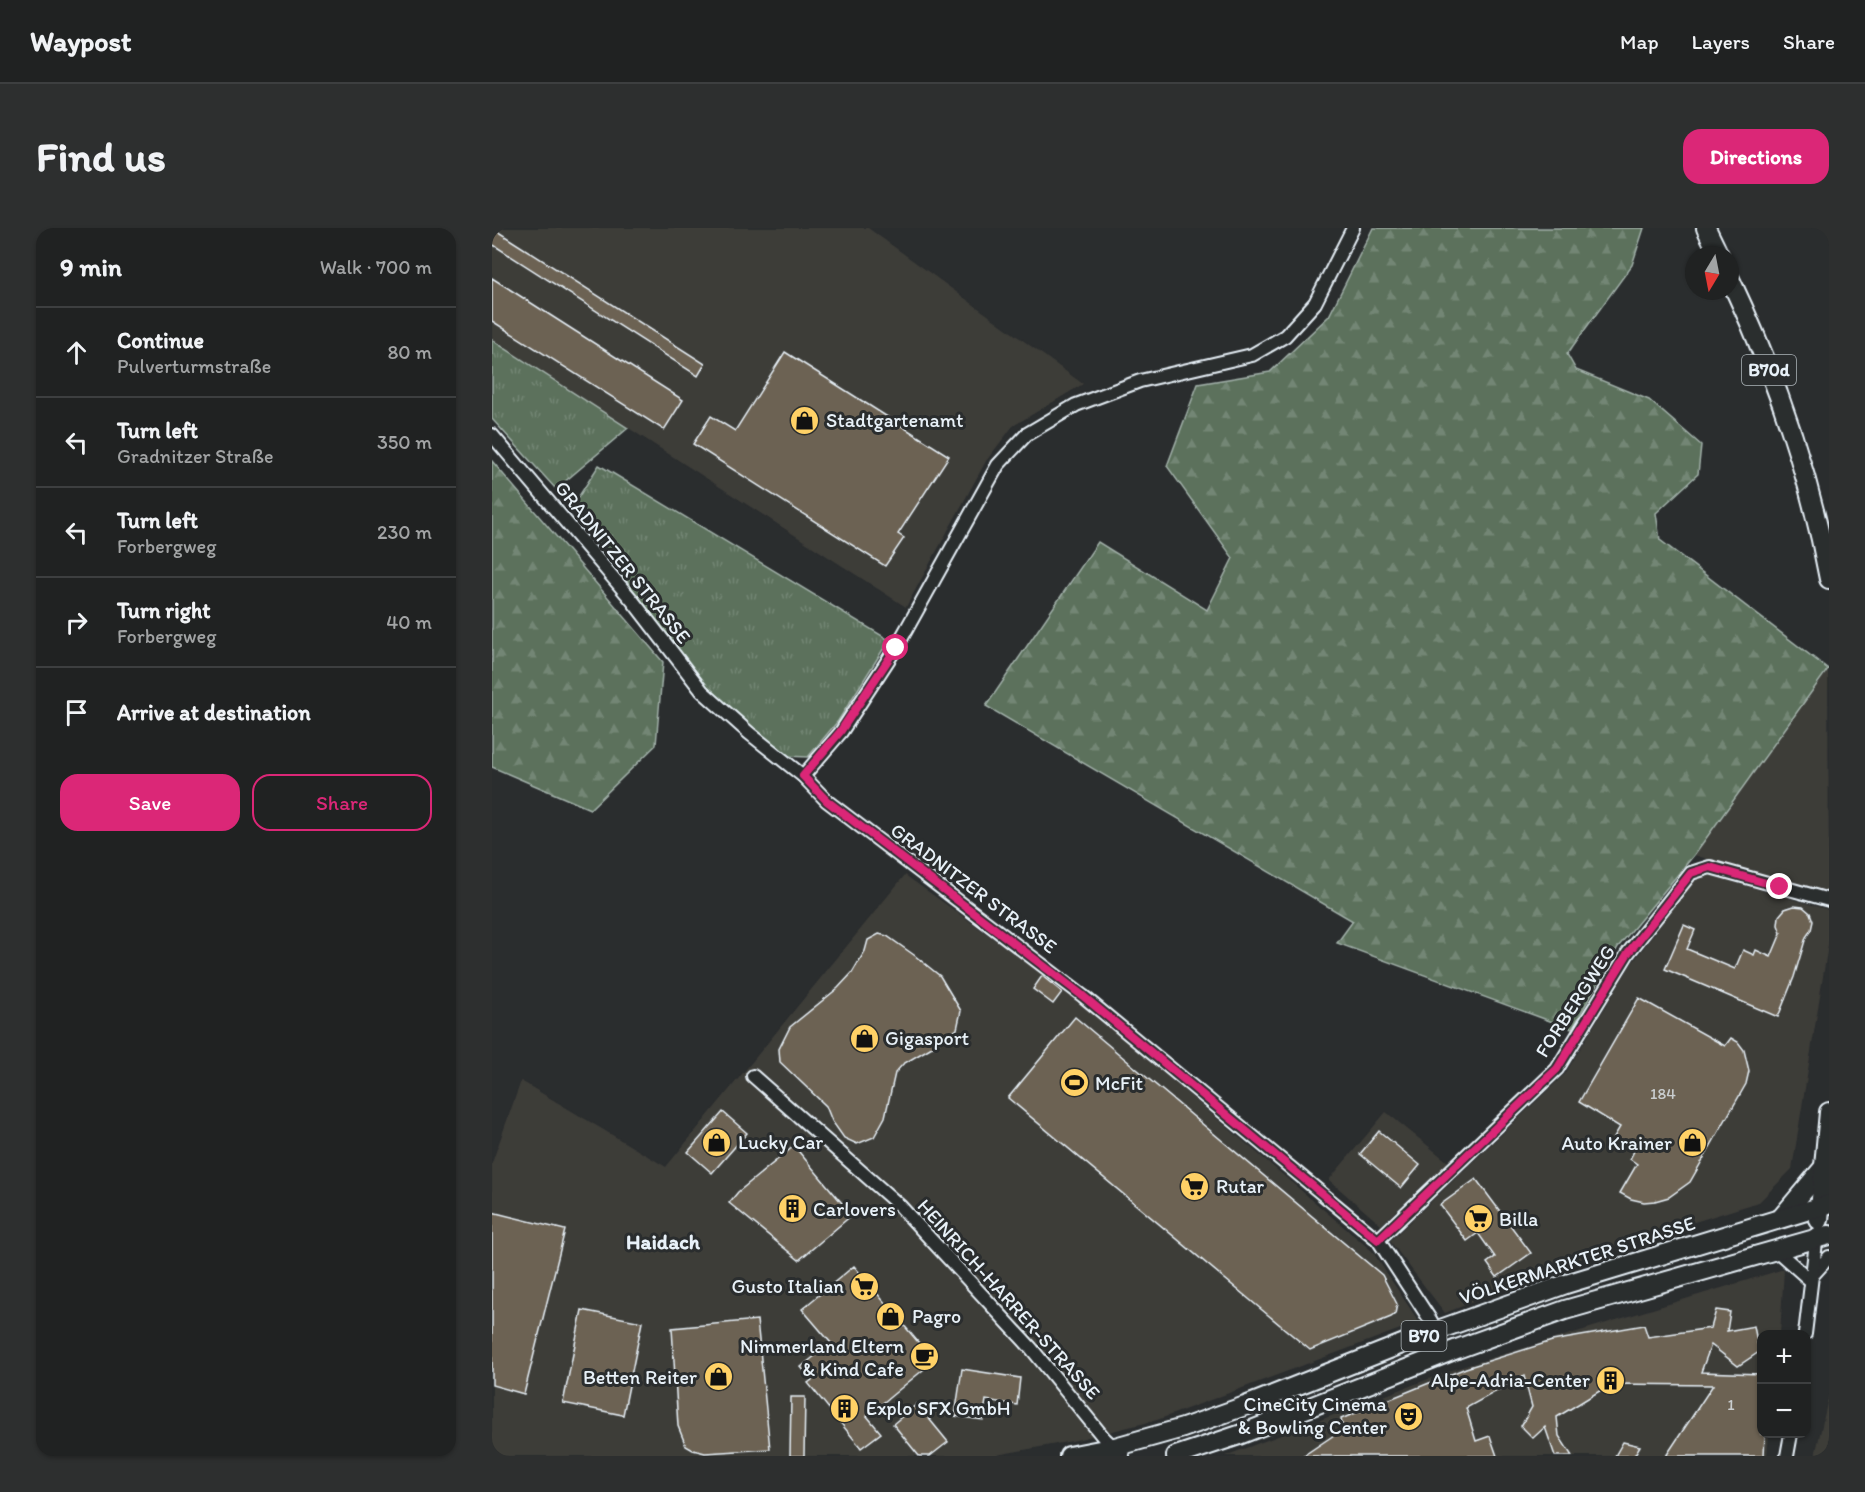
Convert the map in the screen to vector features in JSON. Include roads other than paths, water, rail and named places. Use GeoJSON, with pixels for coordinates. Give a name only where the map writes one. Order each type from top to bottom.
{"type":"FeatureCollection","features":[{"type":"Feature","properties":{"kind":"main road"},"geometry":{"type":"LineString","coordinates":[[1706,228],[1715,246]]}},
{"type":"Feature","properties":{"kind":"main road","name":"B70d"},"geometry":{"type":"LineString","coordinates":[[1739,300],[1774,381],[1802,464],[1829,579]]}},
{"type":"Feature","properties":{"kind":"main road"},"geometry":{"type":"LineString","coordinates":[[1826,1162],[1781,1218],[1826,1226],[1829,1112]]}},
{"type":"Feature","properties":{"kind":"main road","name":"VÖLKERMARKTER STRASSE"},"geometry":{"type":"LineString","coordinates":[[1069,1456],[1119,1452],[1235,1410],[1435,1331],[1566,1284],[1829,1204]]}},
{"type":"Feature","properties":{"kind":"main road","name":"B70"},"geometry":{"type":"LineString","coordinates":[[1176,1456],[1299,1412],[1444,1354],[1565,1310],[1776,1250],[1826,1226]]}},
{"type":"Feature","properties":{"kind":"street"},"geometry":{"type":"LineString","coordinates":[[803,776],[840,732],[890,657],[998,465],[1027,434],[1076,405],[1140,381],[1252,355],[1285,336],[1315,303],[1353,228]]}},
{"type":"Feature","properties":{"kind":"street","name":"GRADNITZER STRASSE"},"geometry":{"type":"LineString","coordinates":[[492,435],[632,600],[702,691],[749,733],[803,776],[827,801],[1083,996],[1378,1240],[1431,1321],[1444,1354]]}},
{"type":"Feature","properties":{"kind":"street","name":"FORBERGWEG"},"geometry":{"type":"LineString","coordinates":[[1378,1240],[1557,1069],[1628,953],[1691,873],[1710,867],[1829,900]]}},
{"type":"Feature","properties":{"kind":"street","name":"HEINRICH-HARRER-STRASSE"},"geometry":{"type":"LineString","coordinates":[[753,1076],[900,1206],[1031,1348],[1104,1438],[1119,1452]]}},
{"type":"Feature","properties":{"kind":"street"},"geometry":{"type":"LineString","coordinates":[[1806,1330],[1811,1279],[1826,1226]]}},
{"type":"Feature","properties":{"kind":"street"},"geometry":{"type":"LineString","coordinates":[[1776,1250],[1811,1279]]}},
{"type":"Feature","properties":{"kind":"street"},"geometry":{"type":"LineString","coordinates":[[1811,1279],[1829,1257]]}},
{"type":"Feature","properties":{"kind":"street"},"geometry":{"type":"LineString","coordinates":[[1787,1456],[1790,1438]]}},
{"type":"Feature","properties":{"kind":"place","name":"Stadtgartenamt"},"geometry":{"type":"Point","coordinates":[805,420]}},
{"type":"Feature","properties":{"kind":"place","name":"Gigasport"},"geometry":{"type":"Point","coordinates":[864,1038]}},
{"type":"Feature","properties":{"kind":"place","name":"McFit"},"geometry":{"type":"Point","coordinates":[1074,1083]}},
{"type":"Feature","properties":{"kind":"place","name":"Lucky Car"},"geometry":{"type":"Point","coordinates":[717,1142]}},
{"type":"Feature","properties":{"kind":"place","name":"Auto Krainer"},"geometry":{"type":"Point","coordinates":[1693,1143]}},
{"type":"Feature","properties":{"kind":"place","name":"Rutar"},"geometry":{"type":"Point","coordinates":[1195,1186]}},
{"type":"Feature","properties":{"kind":"place","name":"Carlovers"},"geometry":{"type":"Point","coordinates":[792,1209]}},
{"type":"Feature","properties":{"kind":"place","name":"Billa"},"geometry":{"type":"Point","coordinates":[1478,1219]}},
{"type":"Feature","properties":{"kind":"place","name":"Gusto Italian"},"geometry":{"type":"Point","coordinates":[865,1286]}},
{"type":"Feature","properties":{"kind":"place","name":"Pagro"},"geometry":{"type":"Point","coordinates":[891,1316]}},
{"type":"Feature","properties":{"kind":"place","name":"Nimmerland Eltern & Kind Cafe"},"geometry":{"type":"Point","coordinates":[925,1357]}},
{"type":"Feature","properties":{"kind":"place","name":"Betten Reiter"},"geometry":{"type":"Point","coordinates":[718,1377]}},
{"type":"Feature","properties":{"kind":"place","name":"Alpe-Adria-Center"},"geometry":{"type":"Point","coordinates":[1611,1380]}},
{"type":"Feature","properties":{"kind":"place","name":"Explo SFX GmbH"},"geometry":{"type":"Point","coordinates":[845,1408]}},
{"type":"Feature","properties":{"kind":"place","name":"CineCity Cinema & Bowling Center"},"geometry":{"type":"Point","coordinates":[1408,1416]}},
{"type":"Feature","properties":{"kind":"district","name":"Haidach"},"geometry":{"type":"Point","coordinates":[663,1241]}}]}
